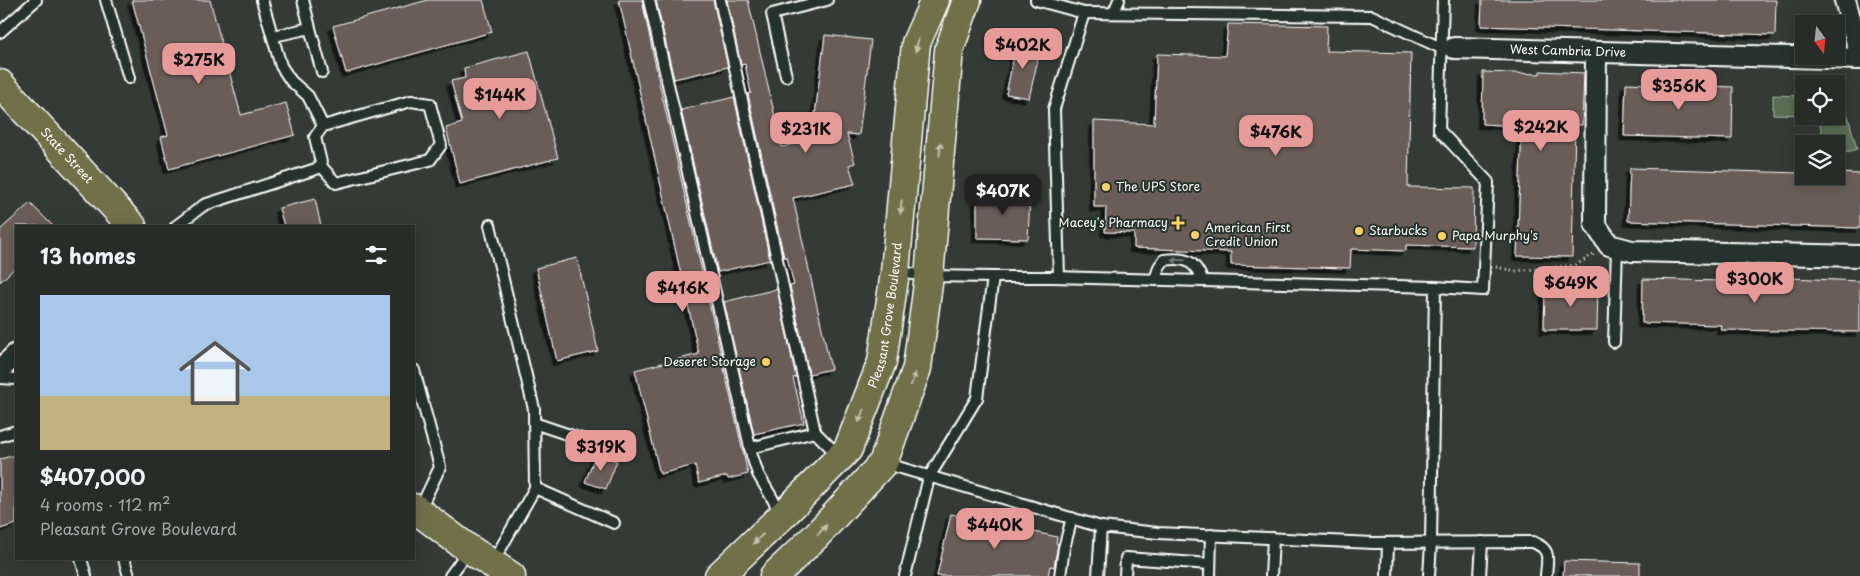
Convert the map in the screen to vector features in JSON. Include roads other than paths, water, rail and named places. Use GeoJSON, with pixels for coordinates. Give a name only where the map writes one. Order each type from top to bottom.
{"type":"FeatureCollection","features":[{"type":"Feature","properties":{"kind":"main road","name":"Pleasant Grove Boulevard"},"geometry":{"type":"LineString","coordinates":[[719,576],[848,449],[882,362],[895,272],[916,43],[935,0]]}},
{"type":"Feature","properties":{"kind":"main road"},"geometry":{"type":"LineString","coordinates":[[774,576],[816,536],[883,463],[917,368],[929,276],[949,50],[968,0]]}},
{"type":"Feature","properties":{"kind":"main road","name":"State Street"},"geometry":{"type":"LineString","coordinates":[[0,84],[131,225]]}},
{"type":"Feature","properties":{"kind":"main road"},"geometry":{"type":"LineString","coordinates":[[416,510],[506,573]]}},
{"type":"Feature","properties":{"kind":"street"},"geometry":{"type":"LineString","coordinates":[[1845,0],[1860,54]]}},
{"type":"Feature","properties":{"kind":"street","name":"West Cambria Drive"},"geometry":{"type":"LineString","coordinates":[[1447,48],[1860,59]]}},
{"type":"Feature","properties":{"kind":"street"},"geometry":{"type":"LineString","coordinates":[[1596,52],[1595,224],[1613,247],[1632,250],[1860,256]]}},
{"type":"Feature","properties":{"kind":"street"},"geometry":{"type":"LineString","coordinates":[[0,370],[15,355]]}},
{"type":"Feature","properties":{"kind":"lane"},"geometry":{"type":"LineString","coordinates":[[0,32],[36,0]]}},
{"type":"Feature","properties":{"kind":"lane"},"geometry":{"type":"LineString","coordinates":[[106,0],[129,78]]}},
{"type":"Feature","properties":{"kind":"lane"},"geometry":{"type":"LineString","coordinates":[[262,0],[274,36],[281,66],[291,81],[308,96],[323,126]]}},
{"type":"Feature","properties":{"kind":"lane"},"geometry":{"type":"LineString","coordinates":[[304,0],[322,72]]}},
{"type":"Feature","properties":{"kind":"lane"},"geometry":{"type":"LineString","coordinates":[[649,0],[750,448],[758,474],[782,516]]}},
{"type":"Feature","properties":{"kind":"lane"},"geometry":{"type":"LineString","coordinates":[[720,0],[815,432],[840,457]]}},
{"type":"Feature","properties":{"kind":"lane"},"geometry":{"type":"LineString","coordinates":[[786,76],[772,14],[827,0]]}},
{"type":"Feature","properties":{"kind":"lane"},"geometry":{"type":"LineString","coordinates":[[1036,0],[1084,13],[1372,16],[1447,48]]}},
{"type":"Feature","properties":{"kind":"lane"},"geometry":{"type":"LineString","coordinates":[[1114,12],[1119,0]]}},
{"type":"Feature","properties":{"kind":"lane"},"geometry":{"type":"LineString","coordinates":[[895,272],[929,276],[1059,277],[1435,287],[1483,290],[1488,182],[1439,130],[1447,48],[1443,0]]}},
{"type":"Feature","properties":{"kind":"lane"},"geometry":{"type":"LineString","coordinates":[[1059,277],[1054,109],[1084,13]]}},
{"type":"Feature","properties":{"kind":"lane"},"geometry":{"type":"LineString","coordinates":[[274,36],[310,28]]}},
{"type":"Feature","properties":{"kind":"lane"},"geometry":{"type":"LineString","coordinates":[[410,101],[430,104],[441,145],[430,160],[336,183],[322,167],[316,137],[323,126],[410,101]]}},
{"type":"Feature","properties":{"kind":"lane"},"geometry":{"type":"LineString","coordinates":[[177,225],[204,205],[322,167]]}},
{"type":"Feature","properties":{"kind":"lane"},"geometry":{"type":"LineString","coordinates":[[490,226],[534,409],[535,488],[506,573]]}},
{"type":"Feature","properties":{"kind":"lane"},"geometry":{"type":"LineString","coordinates":[[1613,247],[1614,342]]}},
{"type":"Feature","properties":{"kind":"lane"},"geometry":{"type":"LineString","coordinates":[[1154,280],[1164,260],[1178,258],[1187,260],[1192,264],[1198,270],[1203,281]]}},
{"type":"Feature","properties":{"kind":"lane"},"geometry":{"type":"LineString","coordinates":[[905,576],[929,477],[977,398],[993,277]]}},
{"type":"Feature","properties":{"kind":"lane"},"geometry":{"type":"LineString","coordinates":[[1429,576],[1435,287]]}},
{"type":"Feature","properties":{"kind":"lane"},"geometry":{"type":"LineString","coordinates":[[415,374],[440,467],[416,510]]}},
{"type":"Feature","properties":{"kind":"lane"},"geometry":{"type":"LineString","coordinates":[[0,378],[15,379]]}},
{"type":"Feature","properties":{"kind":"lane"},"geometry":{"type":"LineString","coordinates":[[534,422],[611,449]]}},
{"type":"Feature","properties":{"kind":"lane"},"geometry":{"type":"LineString","coordinates":[[0,436],[15,431]]}},
{"type":"Feature","properties":{"kind":"lane"},"geometry":{"type":"LineString","coordinates":[[750,448],[815,432]]}},
{"type":"Feature","properties":{"kind":"lane"},"geometry":{"type":"LineString","coordinates":[[883,463],[1101,526],[1158,533],[1388,543],[1533,542],[1543,546],[1547,552],[1546,576]]}},
{"type":"Feature","properties":{"kind":"lane"},"geometry":{"type":"LineString","coordinates":[[535,488],[614,523]]}},
{"type":"Feature","properties":{"kind":"lane"},"geometry":{"type":"LineString","coordinates":[[1060,576],[1064,548],[1072,518]]}},
{"type":"Feature","properties":{"kind":"lane"},"geometry":{"type":"LineString","coordinates":[[1098,576],[1101,526]]}},
{"type":"Feature","properties":{"kind":"lane"},"geometry":{"type":"LineString","coordinates":[[1210,576],[1211,535]]}},
{"type":"Feature","properties":{"kind":"lane"},"geometry":{"type":"LineString","coordinates":[[1271,576],[1273,538]]}},
{"type":"Feature","properties":{"kind":"lane"},"geometry":{"type":"LineString","coordinates":[[1480,576],[1482,542]]}},
{"type":"Feature","properties":{"kind":"lane"},"geometry":{"type":"LineString","coordinates":[[1387,576],[1388,543]]}},
{"type":"Feature","properties":{"kind":"lane"},"geometry":{"type":"LineString","coordinates":[[450,576],[470,549]]}},
{"type":"Feature","properties":{"kind":"lane"},"geometry":{"type":"LineString","coordinates":[[1125,576],[1126,558],[1210,564]]}},
{"type":"Feature","properties":{"kind":"lane"},"geometry":{"type":"LineString","coordinates":[[81,560],[86,576]]}},
{"type":"Feature","properties":{"kind":"lane"},"geometry":{"type":"LineString","coordinates":[[124,560],[129,576]]}},
{"type":"Feature","properties":{"kind":"place","name":"The UPS Store"},"geometry":{"type":"Point","coordinates":[1106,187]}},
{"type":"Feature","properties":{"kind":"place","name":"Macey's Pharmacy"},"geometry":{"type":"Point","coordinates":[1178,223]}},
{"type":"Feature","properties":{"kind":"place","name":"Starbucks"},"geometry":{"type":"Point","coordinates":[1359,231]}},
{"type":"Feature","properties":{"kind":"place","name":"American First Credit Union"},"geometry":{"type":"Point","coordinates":[1195,235]}},
{"type":"Feature","properties":{"kind":"place","name":"Papa Murphy's"},"geometry":{"type":"Point","coordinates":[1442,236]}},
{"type":"Feature","properties":{"kind":"place","name":"Deseret Storage"},"geometry":{"type":"Point","coordinates":[766,362]}}]}
